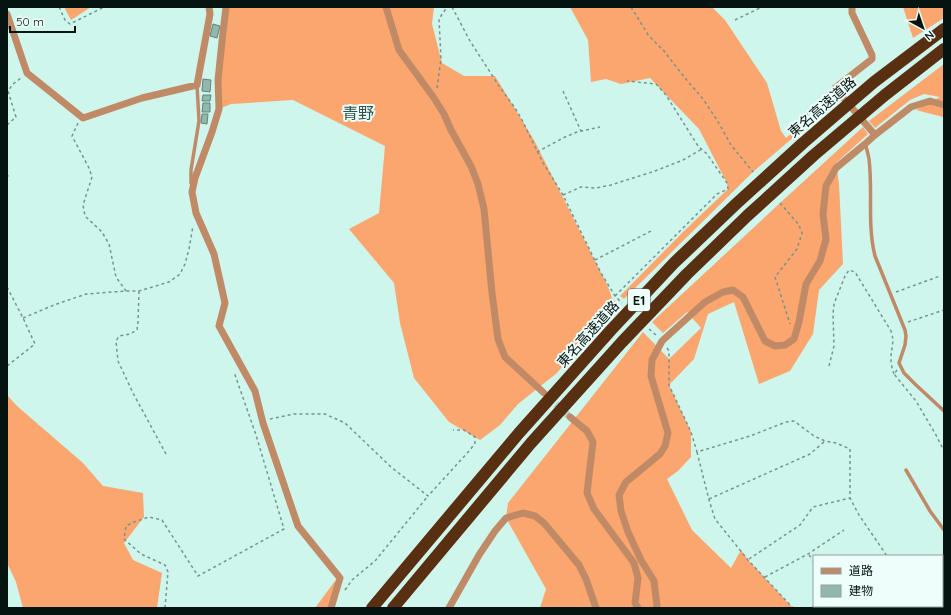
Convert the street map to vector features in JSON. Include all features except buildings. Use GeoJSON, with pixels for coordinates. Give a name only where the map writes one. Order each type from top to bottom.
{"type":"FeatureCollection","features":[{"type":"Feature","properties":{"kind":"highway","name":"東名高速道路"},"geometry":{"type":"LineString","coordinates":[[372,608],[519,433],[611,330],[674,263],[803,143],[874,82],[944,28]]}},
{"type":"Feature","properties":{"kind":"highway","name":"E1"},"geometry":{"type":"LineString","coordinates":[[393,608],[531,443],[622,342],[687,274],[747,216],[814,155],[885,95],[944,49]]}},
{"type":"Feature","properties":{"kind":"street"},"geometry":{"type":"LineString","coordinates":[[7,14],[27,73],[83,118],[142,98],[197,85],[210,14],[209,7]]}},
{"type":"Feature","properties":{"kind":"street"},"geometry":{"type":"LineString","coordinates":[[226,7],[218,80],[219,108],[195,178],[192,192],[196,213],[214,254],[225,303],[219,326],[255,391],[262,420],[298,526],[340,578],[331,608]]}},
{"type":"Feature","properties":{"kind":"street"},"geometry":{"type":"LineString","coordinates":[[386,7],[399,50],[444,114],[471,166],[478,184],[484,209],[498,339],[505,357],[544,393]]}},
{"type":"Feature","properties":{"kind":"street"},"geometry":{"type":"LineString","coordinates":[[852,7],[852,13],[872,55],[872,59],[837,90],[873,133]]}},
{"type":"Feature","properties":{"kind":"street"},"geometry":{"type":"LineString","coordinates":[[656,608],[654,581],[641,560],[628,532],[621,511],[619,495],[626,482],[660,454],[666,446],[668,433],[651,376],[652,360],[662,341],[705,302],[723,292],[733,290],[743,297],[765,341],[775,346],[785,345],[794,339],[800,322],[806,284],[820,261],[826,239],[823,214],[826,186],[836,168],[865,144],[873,133],[911,107],[930,101],[944,105]]}},
{"type":"Feature","properties":{"kind":"street"},"geometry":{"type":"LineString","coordinates":[[570,417],[587,431],[593,442],[587,493],[594,509],[634,563],[638,578],[635,603],[638,608]]}},
{"type":"Feature","properties":{"kind":"street"},"geometry":{"type":"LineString","coordinates":[[448,608],[495,531],[506,518],[523,513],[535,516],[544,523],[579,565],[586,579],[596,608]]}},
{"type":"Feature","properties":{"kind":"lane"},"geometry":{"type":"LineString","coordinates":[[192,192],[191,170],[199,121],[197,85]]}},
{"type":"Feature","properties":{"kind":"lane"},"geometry":{"type":"LineString","coordinates":[[865,144],[869,159],[870,225],[872,246],[906,336],[899,363],[904,373],[944,411]]}},
{"type":"Feature","properties":{"kind":"lane"},"geometry":{"type":"LineString","coordinates":[[906,470],[930,511],[944,530]]}},
{"type":"Feature","properties":{"kind":"path"},"geometry":{"type":"LineString","coordinates":[[59,7],[65,20],[70,24],[104,7]]}},
{"type":"Feature","properties":{"kind":"path"},"geometry":{"type":"LineString","coordinates":[[434,98],[441,59],[439,19],[447,7]]}},
{"type":"Feature","properties":{"kind":"path"},"geometry":{"type":"LineString","coordinates":[[452,7],[470,41],[519,115],[542,162],[563,195],[601,273],[615,296],[718,194],[728,189],[727,183],[707,154],[698,146],[666,95],[656,84],[627,81]]}},
{"type":"Feature","properties":{"kind":"path"},"geometry":{"type":"LineString","coordinates":[[631,7],[649,36],[664,51],[703,99],[731,145],[753,172]]}},
{"type":"Feature","properties":{"kind":"path"},"geometry":{"type":"LineString","coordinates":[[735,20],[762,7]]}},
{"type":"Feature","properties":{"kind":"path"},"geometry":{"type":"LineString","coordinates":[[7,125],[16,116],[8,91],[27,73]]}},
{"type":"Feature","properties":{"kind":"path"},"geometry":{"type":"LineString","coordinates":[[788,131],[837,90]]}},
{"type":"Feature","properties":{"kind":"path"},"geometry":{"type":"LineString","coordinates":[[563,92],[581,131]]}},
{"type":"Feature","properties":{"kind":"path"},"geometry":{"type":"LineString","coordinates":[[83,118],[78,123],[72,136],[89,168],[92,177],[83,205],[86,216],[102,232],[109,244],[116,277],[126,291]]}},
{"type":"Feature","properties":{"kind":"path"},"geometry":{"type":"LineString","coordinates":[[537,152],[565,137],[581,131],[600,127]]}},
{"type":"Feature","properties":{"kind":"path"},"geometry":{"type":"LineString","coordinates":[[563,195],[582,187],[596,188],[611,185],[655,171],[683,160],[702,149]]}},
{"type":"Feature","properties":{"kind":"path"},"geometry":{"type":"LineString","coordinates":[[780,203],[798,225],[802,233],[797,249],[775,277],[794,339]]}},
{"type":"Feature","properties":{"kind":"path"},"geometry":{"type":"LineString","coordinates":[[23,318],[86,294],[139,291],[170,282],[180,274],[189,249],[196,213]]}},
{"type":"Feature","properties":{"kind":"path"},"geometry":{"type":"LineString","coordinates":[[595,260],[652,230]]}},
{"type":"Feature","properties":{"kind":"path"},"geometry":{"type":"LineString","coordinates":[[829,366],[834,346],[834,304],[849,270],[855,272],[891,331],[894,338],[891,358],[894,374],[916,401],[944,451]]}},
{"type":"Feature","properties":{"kind":"path"},"geometry":{"type":"LineString","coordinates":[[890,294],[940,276]]}},
{"type":"Feature","properties":{"kind":"path"},"geometry":{"type":"LineString","coordinates":[[7,287],[35,344],[7,366]]}},
{"type":"Feature","properties":{"kind":"path"},"geometry":{"type":"LineString","coordinates":[[139,291],[137,330],[130,334],[119,336],[116,341],[118,361],[133,393],[166,454]]}},
{"type":"Feature","properties":{"kind":"path"},"geometry":{"type":"LineString","coordinates":[[902,324],[944,310]]}},
{"type":"Feature","properties":{"kind":"path"},"geometry":{"type":"LineString","coordinates":[[662,341],[669,351],[669,385],[691,432],[715,519],[748,560],[793,608]]}},
{"type":"Feature","properties":{"kind":"path"},"geometry":{"type":"LineString","coordinates":[[894,374],[899,363]]}},
{"type":"Feature","properties":{"kind":"path"},"geometry":{"type":"LineString","coordinates":[[165,608],[168,572],[165,565],[141,554],[124,539],[126,526],[149,517],[162,520],[198,576],[284,529],[256,435],[234,371]]}},
{"type":"Feature","properties":{"kind":"path"},"geometry":{"type":"LineString","coordinates":[[262,420],[294,414],[325,414],[345,423],[391,467],[428,496]]}},
{"type":"Feature","properties":{"kind":"path"},"geometry":{"type":"LineString","coordinates":[[697,452],[750,436],[786,422],[794,421],[814,436],[850,449],[850,498],[859,515],[886,555]]}},
{"type":"Feature","properties":{"kind":"path"},"geometry":{"type":"LineString","coordinates":[[343,594],[352,580],[375,561],[428,496],[470,450],[474,443],[475,437],[464,430],[453,430]]}},
{"type":"Feature","properties":{"kind":"path"},"geometry":{"type":"LineString","coordinates":[[709,500],[810,454],[825,441]]}},
{"type":"Feature","properties":{"kind":"path"},"geometry":{"type":"LineString","coordinates":[[748,560],[800,525],[813,507],[850,498]]}},
{"type":"Feature","properties":{"kind":"path"},"geometry":{"type":"LineString","coordinates":[[764,577],[808,554],[844,530]]}},
{"type":"Feature","properties":{"kind":"path"},"geometry":{"type":"LineString","coordinates":[[808,554],[813,560]]}},
{"type":"Feature","properties":{"kind":"shaded area"},"geometry":{"type":"Polygon","coordinates":[[[64,7],[91,7],[71,20],[64,7]]]}},
{"type":"Feature","properties":{"kind":"shaded area"},"geometry":{"type":"Polygon","coordinates":[[[224,7],[434,7],[432,24],[442,63],[464,76],[495,76],[534,140],[607,284],[612,298],[617,304],[596,326],[557,373],[518,404],[500,425],[480,440],[449,422],[414,378],[400,323],[394,283],[349,229],[379,213],[385,146],[293,100],[231,104],[219,109],[224,7]]]}},
{"type":"Feature","properties":{"kind":"shaded area"},"geometry":{"type":"Polygon","coordinates":[[[570,7],[712,7],[725,20],[767,83],[781,131],[786,138],[835,95],[838,99],[753,172],[624,299],[620,296],[728,189],[727,183],[699,129],[650,78],[621,84],[606,79],[591,82],[588,40],[570,7]]]}},
{"type":"Feature","properties":{"kind":"shaded area"},"geometry":{"type":"Polygon","coordinates":[[[903,7],[944,7],[944,18],[913,38],[903,7]]]}},
{"type":"Feature","properties":{"kind":"shaded area"},"geometry":{"type":"Polygon","coordinates":[[[944,64],[944,120],[943,117],[916,110],[940,97],[924,94],[910,100],[875,128],[869,121],[944,64]]]}},
{"type":"Feature","properties":{"kind":"shaded area"},"geometry":{"type":"Polygon","coordinates":[[[863,127],[868,134],[836,163],[839,184],[843,264],[819,290],[813,334],[790,371],[759,384],[734,302],[708,314],[694,359],[669,385],[691,432],[691,457],[678,471],[667,479],[692,530],[731,568],[741,550],[748,560],[793,608],[540,608],[546,589],[506,518],[508,503],[643,332],[669,359],[701,328],[687,312],[663,333],[652,322],[863,127]]]}},
{"type":"Feature","properties":{"kind":"shaded area"},"geometry":{"type":"Polygon","coordinates":[[[7,395],[17,406],[83,463],[103,486],[143,493],[144,517],[124,543],[133,560],[162,573],[157,608],[23,608],[16,582],[7,563],[7,395]]]}},
{"type":"Feature","properties":{"kind":"shaded area"},"geometry":{"type":"Polygon","coordinates":[[[335,581],[334,608],[315,608],[335,581]]]}},
{"type":"Feature","properties":{"kind":"tunnel"},"geometry":{"type":"LineString","coordinates":[[548,397],[570,417]]}},
{"type":"Feature","properties":{"kind":"district","name":"青野"},"geometry":{"type":"Point","coordinates":[358,113]}}]}
